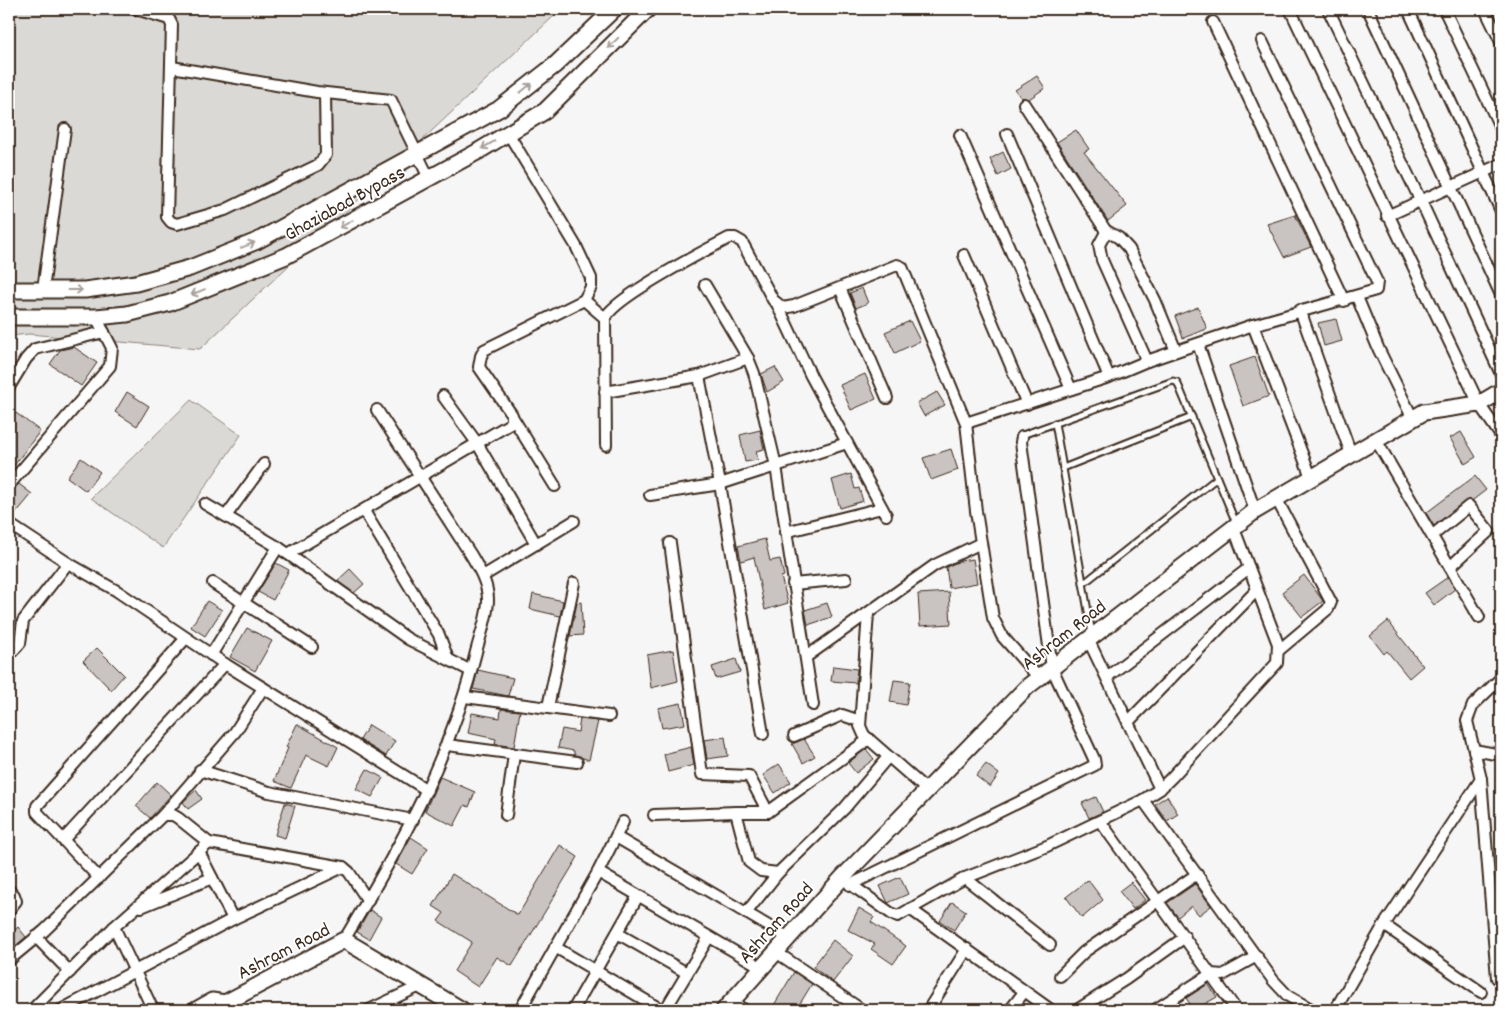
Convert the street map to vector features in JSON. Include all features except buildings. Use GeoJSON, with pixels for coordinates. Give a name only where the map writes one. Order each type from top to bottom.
{"type":"FeatureCollection","features":[{"type":"Feature","properties":{"kind":"main road","name":"Ghaziabad Bypass"},"geometry":{"type":"LineString","coordinates":[[9,290],[85,290],[136,283],[190,268],[257,241],[499,110],[555,65],[614,9]]}},
{"type":"Feature","properties":{"kind":"main road","name":"Ghaziabad Bypass"},"geometry":{"type":"LineString","coordinates":[[9,317],[96,317],[127,314],[170,303],[286,256],[430,178],[545,111],[648,9]]}},
{"type":"Feature","properties":{"kind":"main road","name":"Ashram Road"},"geometry":{"type":"LineString","coordinates":[[727,1006],[761,967],[846,881],[1027,686],[1255,511],[1424,412],[1479,404],[1501,391]]}},
{"type":"Feature","properties":{"kind":"main road","name":"Ashram Road"},"geometry":{"type":"LineString","coordinates":[[196,1010],[212,1001],[222,1006],[344,940],[462,1010]]}},
{"type":"Feature","properties":{"kind":"street"},"geometry":{"type":"LineString","coordinates":[[136,9],[169,19],[172,25],[167,217],[174,224],[226,210],[318,165],[326,155],[325,93]]}},
{"type":"Feature","properties":{"kind":"street"},"geometry":{"type":"LineString","coordinates":[[1290,9],[1479,404],[1501,436]]}},
{"type":"Feature","properties":{"kind":"street"},"geometry":{"type":"LineString","coordinates":[[1328,9],[1421,200],[1501,374]]}},
{"type":"Feature","properties":{"kind":"street"},"geometry":{"type":"LineString","coordinates":[[1368,9],[1501,295]]}},
{"type":"Feature","properties":{"kind":"street"},"geometry":{"type":"LineString","coordinates":[[1408,9],[1501,211]]}},
{"type":"Feature","properties":{"kind":"street"},"geometry":{"type":"LineString","coordinates":[[1444,9],[1501,129]]}},
{"type":"Feature","properties":{"kind":"street"},"geometry":{"type":"LineString","coordinates":[[1485,9],[1501,42]]}},
{"type":"Feature","properties":{"kind":"street"},"geometry":{"type":"LineString","coordinates":[[1213,22],[1344,301]]}},
{"type":"Feature","properties":{"kind":"street"},"geometry":{"type":"LineString","coordinates":[[966,423],[1109,377],[1147,360],[1300,310],[1344,301],[1376,290],[1377,282],[1262,41]]}},
{"type":"Feature","properties":{"kind":"street"},"geometry":{"type":"LineString","coordinates":[[172,66],[325,93],[392,100],[430,178]]}},
{"type":"Feature","properties":{"kind":"street"},"geometry":{"type":"LineString","coordinates":[[1024,104],[1105,230],[1119,238],[1129,249],[1155,300],[1176,351]]}},
{"type":"Feature","properties":{"kind":"street"},"geometry":{"type":"LineString","coordinates":[[43,290],[65,129]]}},
{"type":"Feature","properties":{"kind":"street"},"geometry":{"type":"LineString","coordinates":[[508,133],[576,246],[591,278],[591,287],[584,300],[484,350],[479,367],[555,486]]}},
{"type":"Feature","properties":{"kind":"street"},"geometry":{"type":"LineString","coordinates":[[1007,134],[1109,377]]}},
{"type":"Feature","properties":{"kind":"street"},"geometry":{"type":"LineString","coordinates":[[960,135],[1071,389]]}},
{"type":"Feature","properties":{"kind":"street"},"geometry":{"type":"LineString","coordinates":[[1388,216],[1501,164]]}},
{"type":"Feature","properties":{"kind":"street"},"geometry":{"type":"LineString","coordinates":[[1105,230],[1099,246],[1102,260],[1147,360]]}},
{"type":"Feature","properties":{"kind":"street"},"geometry":{"type":"LineString","coordinates":[[606,445],[605,318],[610,310],[653,280],[729,238],[735,238],[742,242],[778,306],[811,376],[884,511],[786,532]]}},
{"type":"Feature","properties":{"kind":"street"},"geometry":{"type":"LineString","coordinates":[[964,255],[1027,404]]}},
{"type":"Feature","properties":{"kind":"street"},"geometry":{"type":"LineString","coordinates":[[778,306],[794,306],[897,265],[904,270],[966,423],[981,543],[993,618],[997,627],[1038,678]]}},
{"type":"Feature","properties":{"kind":"street"},"geometry":{"type":"LineString","coordinates":[[705,285],[748,358],[754,373],[776,466],[813,705]]}},
{"type":"Feature","properties":{"kind":"street"},"geometry":{"type":"LineString","coordinates":[[840,288],[887,398]]}},
{"type":"Feature","properties":{"kind":"street"},"geometry":{"type":"LineString","coordinates":[[1357,297],[1379,350],[1413,419]]}},
{"type":"Feature","properties":{"kind":"street"},"geometry":{"type":"LineString","coordinates":[[584,300],[605,318]]}},
{"type":"Feature","properties":{"kind":"street"},"geometry":{"type":"LineString","coordinates":[[1300,310],[1351,454]]}},
{"type":"Feature","properties":{"kind":"street"},"geometry":{"type":"LineString","coordinates":[[9,485],[110,366],[112,348],[96,317]]}},
{"type":"Feature","properties":{"kind":"street"},"geometry":{"type":"LineString","coordinates":[[1254,326],[1311,477]]}},
{"type":"Feature","properties":{"kind":"street"},"geometry":{"type":"LineString","coordinates":[[9,387],[26,359],[35,349],[104,332]]}},
{"type":"Feature","properties":{"kind":"street"},"geometry":{"type":"LineString","coordinates":[[1198,344],[1255,511]]}},
{"type":"Feature","properties":{"kind":"street"},"geometry":{"type":"LineString","coordinates":[[605,392],[698,376],[748,358]]}},
{"type":"Feature","properties":{"kind":"street"},"geometry":{"type":"LineString","coordinates":[[698,376],[720,484],[763,734]]}},
{"type":"Feature","properties":{"kind":"street"},"geometry":{"type":"LineString","coordinates":[[443,396],[477,443],[536,544]]}},
{"type":"Feature","properties":{"kind":"street"},"geometry":{"type":"LineString","coordinates":[[344,940],[368,901],[427,790],[465,696],[488,602],[483,576],[377,410]]}},
{"type":"Feature","properties":{"kind":"street"},"geometry":{"type":"LineString","coordinates":[[288,554],[510,424],[513,418]]}},
{"type":"Feature","properties":{"kind":"street"},"geometry":{"type":"LineString","coordinates":[[1022,437],[1021,442],[1052,668],[1094,759],[1095,765],[846,881],[892,914],[898,916],[966,878],[1047,846],[1143,800],[1160,789],[1274,669],[1278,644],[1235,525]]}},
{"type":"Feature","properties":{"kind":"street"},"geometry":{"type":"LineString","coordinates":[[1376,440],[1479,616]]}},
{"type":"Feature","properties":{"kind":"street"},"geometry":{"type":"LineString","coordinates":[[650,495],[720,484],[847,443]]}},
{"type":"Feature","properties":{"kind":"street"},"geometry":{"type":"LineString","coordinates":[[226,516],[264,464]]}},
{"type":"Feature","properties":{"kind":"street"},"geometry":{"type":"LineString","coordinates":[[1276,498],[1331,602],[1328,609],[1278,652]]}},
{"type":"Feature","properties":{"kind":"street"},"geometry":{"type":"LineString","coordinates":[[205,504],[278,547],[408,639],[471,672]]}},
{"type":"Feature","properties":{"kind":"street"},"geometry":{"type":"LineString","coordinates":[[1433,535],[1469,506],[1489,531],[1450,566]]}},
{"type":"Feature","properties":{"kind":"street"},"geometry":{"type":"LineString","coordinates":[[364,511],[439,635],[448,659]]}},
{"type":"Feature","properties":{"kind":"street"},"geometry":{"type":"LineString","coordinates":[[483,576],[574,521]]}},
{"type":"Feature","properties":{"kind":"street"},"geometry":{"type":"LineString","coordinates":[[9,524],[68,563],[117,591],[225,664],[427,790]]}},
{"type":"Feature","properties":{"kind":"street"},"geometry":{"type":"LineString","coordinates":[[670,543],[702,774],[749,776],[768,812]]}},
{"type":"Feature","properties":{"kind":"street"},"geometry":{"type":"LineString","coordinates":[[806,657],[935,565],[981,543]]}},
{"type":"Feature","properties":{"kind":"street"},"geometry":{"type":"LineString","coordinates":[[211,655],[278,547]]}},
{"type":"Feature","properties":{"kind":"street"},"geometry":{"type":"LineString","coordinates":[[9,653],[20,643],[23,621],[68,563]]}},
{"type":"Feature","properties":{"kind":"street"},"geometry":{"type":"LineString","coordinates":[[1107,678],[1249,568]]}},
{"type":"Feature","properties":{"kind":"street"},"geometry":{"type":"LineString","coordinates":[[793,584],[846,579]]}},
{"type":"Feature","properties":{"kind":"street"},"geometry":{"type":"LineString","coordinates":[[548,707],[574,582]]}},
{"type":"Feature","properties":{"kind":"street"},"geometry":{"type":"LineString","coordinates":[[212,583],[312,648]]}},
{"type":"Feature","properties":{"kind":"street"},"geometry":{"type":"LineString","coordinates":[[1128,722],[1257,590]]}},
{"type":"Feature","properties":{"kind":"street"},"geometry":{"type":"LineString","coordinates":[[868,612],[860,721],[864,735],[928,791]]}},
{"type":"Feature","properties":{"kind":"street"},"geometry":{"type":"LineString","coordinates":[[99,878],[37,812],[38,803],[186,638]]}},
{"type":"Feature","properties":{"kind":"street"},"geometry":{"type":"LineString","coordinates":[[1090,638],[1160,789]]}},
{"type":"Feature","properties":{"kind":"street"},"geometry":{"type":"LineString","coordinates":[[63,840],[225,664]]}},
{"type":"Feature","properties":{"kind":"street"},"geometry":{"type":"LineString","coordinates":[[1497,978],[1481,779],[1467,715],[1473,705],[1501,678]]}},
{"type":"Feature","properties":{"kind":"street"},"geometry":{"type":"LineString","coordinates":[[9,960],[36,937],[163,816],[200,770],[235,732],[263,688]]}},
{"type":"Feature","properties":{"kind":"street"},"geometry":{"type":"LineString","coordinates":[[465,696],[609,716]]}},
{"type":"Feature","properties":{"kind":"street"},"geometry":{"type":"LineString","coordinates":[[794,736],[842,716],[860,721]]}},
{"type":"Feature","properties":{"kind":"street"},"geometry":{"type":"LineString","coordinates":[[654,815],[768,812],[869,739]]}},
{"type":"Feature","properties":{"kind":"street"},"geometry":{"type":"LineString","coordinates":[[446,745],[577,762]]}},
{"type":"Feature","properties":{"kind":"street"},"geometry":{"type":"LineString","coordinates":[[1474,750],[1501,755]]}},
{"type":"Feature","properties":{"kind":"street"},"geometry":{"type":"LineString","coordinates":[[506,814],[514,754]]}},
{"type":"Feature","properties":{"kind":"street"},"geometry":{"type":"LineString","coordinates":[[746,913],[778,873],[844,809],[888,757]]}},
{"type":"Feature","properties":{"kind":"street"},"geometry":{"type":"LineString","coordinates":[[200,770],[269,792],[412,820]]}},
{"type":"Feature","properties":{"kind":"street"},"geometry":{"type":"LineString","coordinates":[[1335,1010],[1384,925],[1481,779]]}},
{"type":"Feature","properties":{"kind":"street"},"geometry":{"type":"LineString","coordinates":[[1143,800],[1284,993],[1313,1010]]}},
{"type":"Feature","properties":{"kind":"street"},"geometry":{"type":"LineString","coordinates":[[736,812],[749,862],[761,871],[778,873]]}},
{"type":"Feature","properties":{"kind":"street"},"geometry":{"type":"LineString","coordinates":[[163,816],[173,815],[209,843],[343,867],[350,872],[368,901]]}},
{"type":"Feature","properties":{"kind":"street"},"geometry":{"type":"LineString","coordinates":[[1100,821],[1235,1008],[1232,1010]]}},
{"type":"Feature","properties":{"kind":"street"},"geometry":{"type":"LineString","coordinates":[[520,1010],[598,872],[623,822]]}},
{"type":"Feature","properties":{"kind":"street"},"geometry":{"type":"LineString","coordinates":[[616,836],[789,938]]}},
{"type":"Feature","properties":{"kind":"street"},"geometry":{"type":"LineString","coordinates":[[32,1010],[114,927],[209,843]]}},
{"type":"Feature","properties":{"kind":"street"},"geometry":{"type":"LineString","coordinates":[[199,852],[233,920]]}},
{"type":"Feature","properties":{"kind":"street"},"geometry":{"type":"LineString","coordinates":[[61,1010],[233,920],[343,867]]}},
{"type":"Feature","properties":{"kind":"street"},"geometry":{"type":"LineString","coordinates":[[598,872],[761,967]]}},
{"type":"Feature","properties":{"kind":"street"},"geometry":{"type":"LineString","coordinates":[[1060,976],[1084,952],[1197,874]]}},
{"type":"Feature","properties":{"kind":"street"},"geometry":{"type":"LineString","coordinates":[[133,911],[212,878]]}},
{"type":"Feature","properties":{"kind":"street"},"geometry":{"type":"LineString","coordinates":[[966,878],[1050,945]]}},
{"type":"Feature","properties":{"kind":"street"},"geometry":{"type":"LineString","coordinates":[[9,890],[14,895],[16,901],[9,910]]}},
{"type":"Feature","properties":{"kind":"street"},"geometry":{"type":"LineString","coordinates":[[577,1009],[638,896]]}},
{"type":"Feature","properties":{"kind":"street"},"geometry":{"type":"LineString","coordinates":[[910,909],[1051,1010]]}},
{"type":"Feature","properties":{"kind":"street"},"geometry":{"type":"LineString","coordinates":[[1384,925],[1480,992]]}},
{"type":"Feature","properties":{"kind":"street"},"geometry":{"type":"LineString","coordinates":[[114,927],[153,1010]]}},
{"type":"Feature","properties":{"kind":"street"},"geometry":{"type":"LineString","coordinates":[[617,933],[687,974]]}},
{"type":"Feature","properties":{"kind":"street"},"geometry":{"type":"LineString","coordinates":[[36,937],[70,972]]}},
{"type":"Feature","properties":{"kind":"street"},"geometry":{"type":"LineString","coordinates":[[555,948],[663,1010],[709,937]]}},
{"type":"Feature","properties":{"kind":"street"},"geometry":{"type":"LineString","coordinates":[[1077,1010],[1126,979],[1185,937]]}},
{"type":"Feature","properties":{"kind":"street"},"geometry":{"type":"LineString","coordinates":[[928,1010],[967,949]]}},
{"type":"Feature","properties":{"kind":"street"},"geometry":{"type":"LineString","coordinates":[[776,952],[862,1010]]}},
{"type":"Feature","properties":{"kind":"street"},"geometry":{"type":"LineString","coordinates":[[1155,1010],[1211,974],[1223,974],[1256,956]]}},
{"type":"Feature","properties":{"kind":"street"},"geometry":{"type":"LineString","coordinates":[[369,1010],[420,986]]}},
{"type":"Feature","properties":{"kind":"street"},"geometry":{"type":"LineString","coordinates":[[1010,1010],[1024,992]]}},
{"type":"Feature","properties":{"kind":"street"},"geometry":{"type":"LineString","coordinates":[[727,1006],[745,1010]]}},
{"type":"Feature","properties":{"kind":"lane"},"geometry":{"type":"LineString","coordinates":[[1022,437],[1025,434],[1174,381],[1180,386],[1235,525]]}},
{"type":"Feature","properties":{"kind":"lane"},"geometry":{"type":"LineString","coordinates":[[1063,468],[1192,417]]}},
{"type":"Feature","properties":{"kind":"lane"},"geometry":{"type":"LineString","coordinates":[[1055,423],[1083,584],[1090,638]]}},
{"type":"Feature","properties":{"kind":"lane"},"geometry":{"type":"LineString","coordinates":[[1083,584],[1218,478]]}},
{"type":"Feature","properties":{"kind":"shaded area"},"geometry":{"type":"Polygon","coordinates":[[[9,9],[552,9],[555,15],[200,349],[29,334],[9,336],[9,9]]]}},
{"type":"Feature","properties":{"kind":"shaded area"},"geometry":{"type":"Polygon","coordinates":[[[191,400],[241,435],[163,548],[91,498],[191,400]]]}}]}
